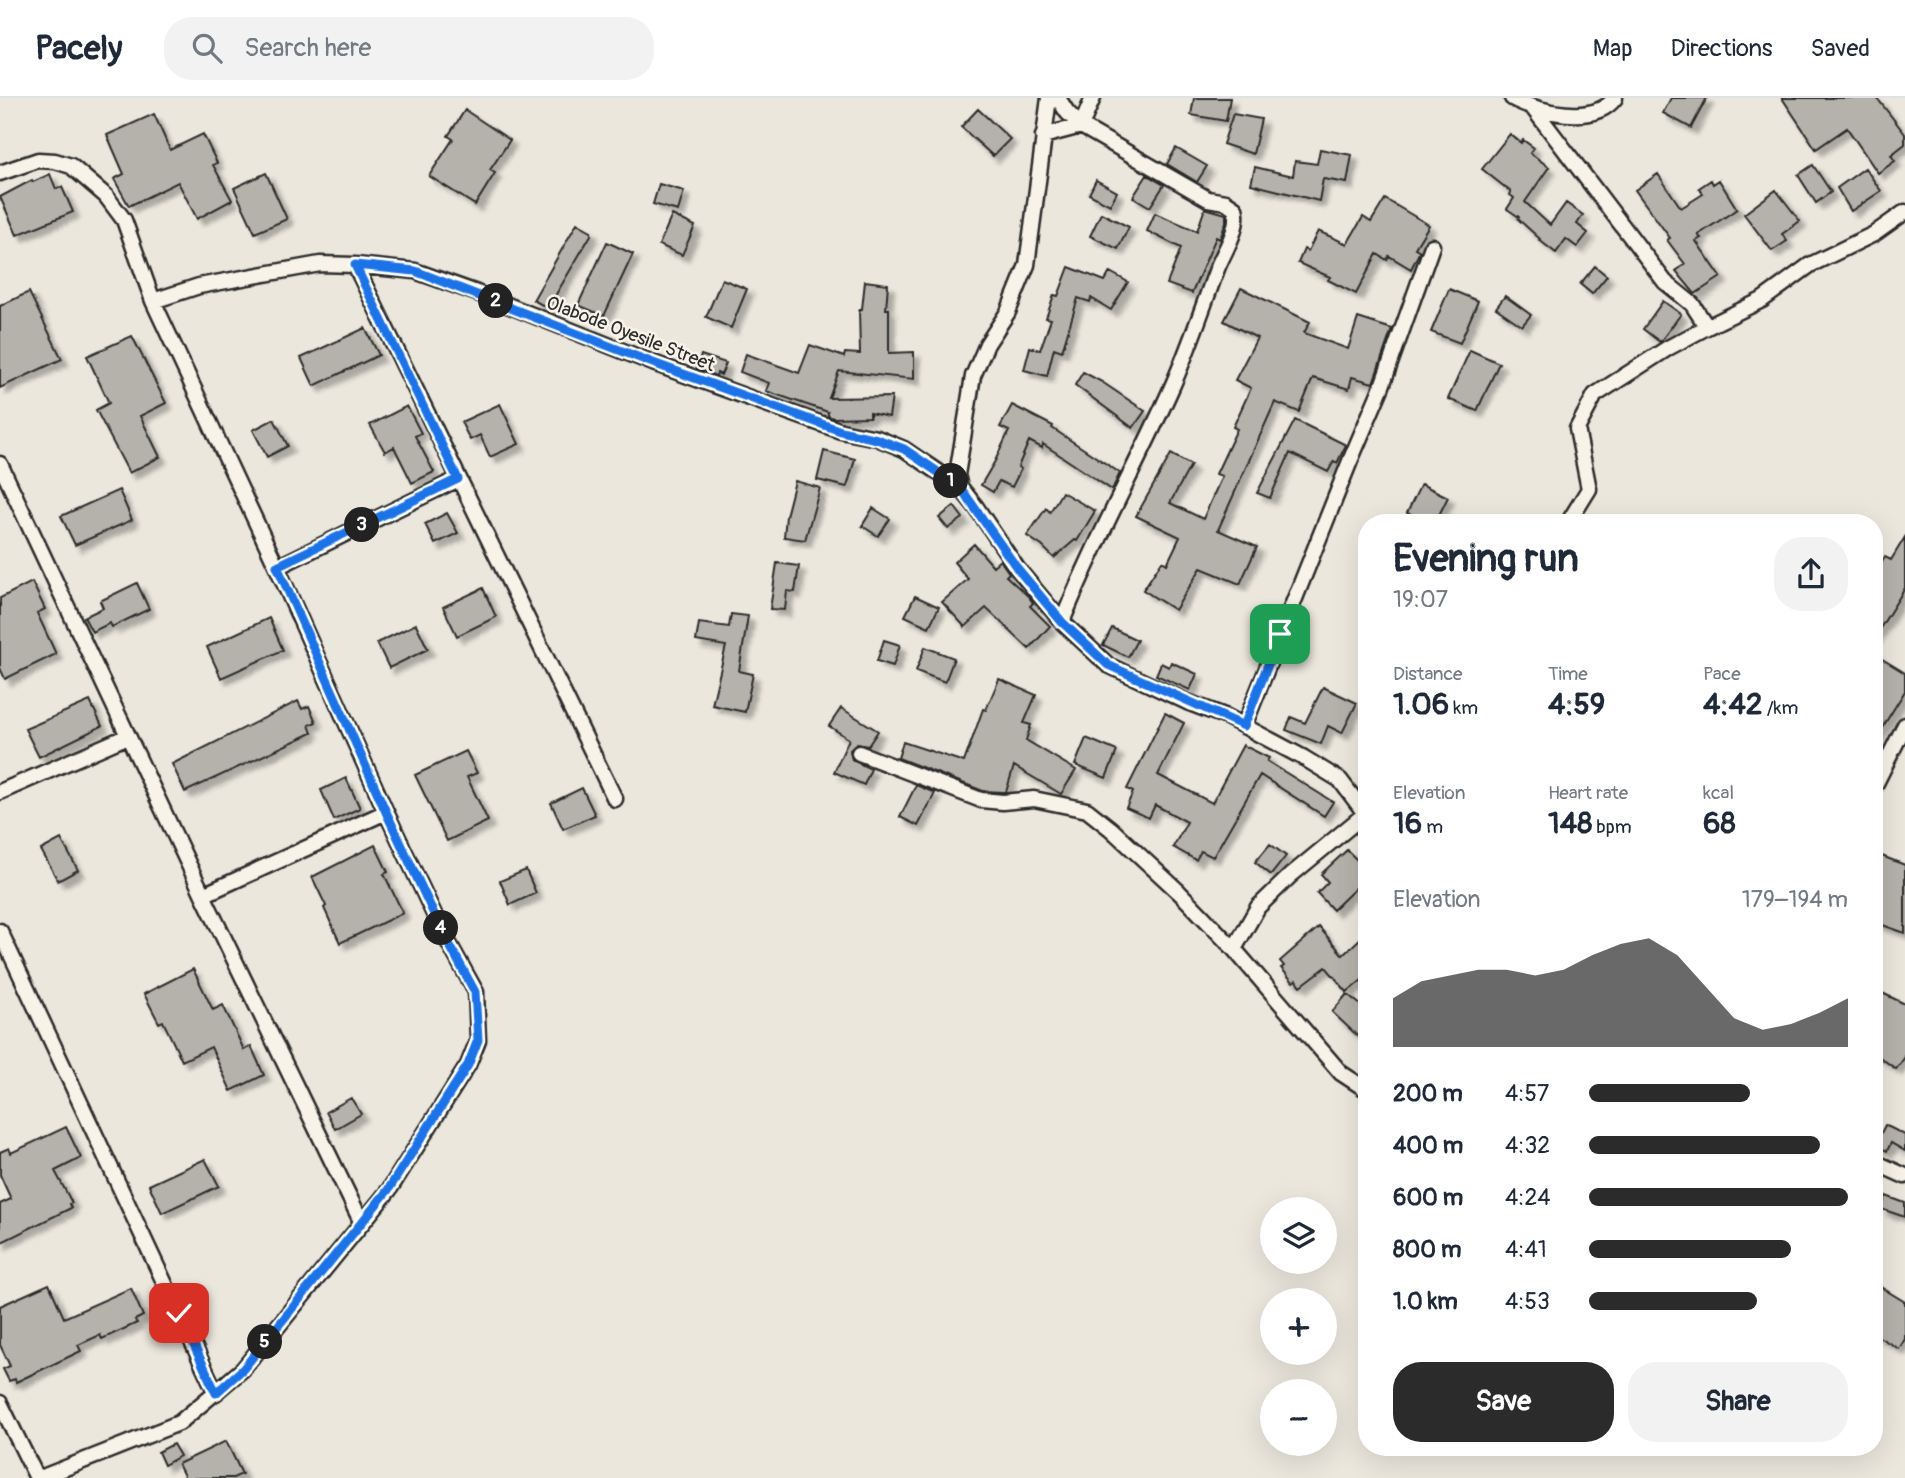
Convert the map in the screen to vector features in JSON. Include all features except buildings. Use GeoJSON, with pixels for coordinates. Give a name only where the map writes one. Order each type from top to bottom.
{"type":"FeatureCollection","features":[{"type":"Feature","properties":{"kind":"street"},"geometry":{"type":"LineString","coordinates":[[1049,98],[1027,265],[1008,312],[987,344],[973,376],[957,475],[960,487],[1017,568],[1062,622],[1108,665],[1244,726],[1340,780],[1358,804]]}},
{"type":"Feature","properties":{"kind":"street"},"geometry":{"type":"LineString","coordinates":[[1058,98],[1081,126],[1208,199],[1226,202],[1235,208],[1237,215],[1237,223],[1176,378],[1084,566],[1062,622]]}},
{"type":"Feature","properties":{"kind":"street"},"geometry":{"type":"LineString","coordinates":[[1081,126],[1093,98]]}},
{"type":"Feature","properties":{"kind":"street"},"geometry":{"type":"LineString","coordinates":[[1511,98],[1533,108],[1558,114],[1601,110],[1608,107],[1615,98]]}},
{"type":"Feature","properties":{"kind":"street"},"geometry":{"type":"LineString","coordinates":[[1533,108],[1665,282],[1692,304],[1707,327]]}},
{"type":"Feature","properties":{"kind":"street"},"geometry":{"type":"LineString","coordinates":[[1043,136],[1081,126]]}},
{"type":"Feature","properties":{"kind":"street"},"geometry":{"type":"LineString","coordinates":[[0,173],[38,160],[71,166],[106,195],[124,220],[153,301],[277,566],[386,812],[441,929],[475,992],[478,1040],[468,1065],[396,1178],[243,1369],[179,1423],[39,1478],[0,1402]]}},
{"type":"Feature","properties":{"kind":"street"},"geometry":{"type":"LineString","coordinates":[[1574,514],[1589,489],[1577,429],[1595,395],[1668,348],[1762,300],[1810,265],[1874,234],[1905,212]]}},
{"type":"Feature","properties":{"kind":"street"},"geometry":{"type":"LineString","coordinates":[[1244,726],[1382,386],[1432,246]]}},
{"type":"Feature","properties":{"kind":"street","name":"Olabode Oyesile Street"},"geometry":{"type":"LineString","coordinates":[[153,301],[199,286],[320,264],[415,271],[642,359],[841,431],[877,439],[904,449],[960,487]]}},
{"type":"Feature","properties":{"kind":"street"},"geometry":{"type":"LineString","coordinates":[[355,265],[615,799]]}},
{"type":"Feature","properties":{"kind":"street"},"geometry":{"type":"LineString","coordinates":[[0,464],[203,895],[361,1221]]}},
{"type":"Feature","properties":{"kind":"street"},"geometry":{"type":"LineString","coordinates":[[277,566],[458,479]]}},
{"type":"Feature","properties":{"kind":"street"},"geometry":{"type":"LineString","coordinates":[[1883,769],[1905,725]]}},
{"type":"Feature","properties":{"kind":"street"},"geometry":{"type":"LineString","coordinates":[[0,792],[128,736]]}},
{"type":"Feature","properties":{"kind":"street"},"geometry":{"type":"LineString","coordinates":[[859,753],[981,800],[1003,802],[1034,799],[1087,810],[1180,892],[1234,949],[1340,1073],[1358,1084]]}},
{"type":"Feature","properties":{"kind":"street"},"geometry":{"type":"LineString","coordinates":[[203,895],[386,812]]}},
{"type":"Feature","properties":{"kind":"street"},"geometry":{"type":"LineString","coordinates":[[1234,949],[1258,907],[1291,875],[1358,821]]}},
{"type":"Feature","properties":{"kind":"street"},"geometry":{"type":"LineString","coordinates":[[0,932],[216,1393]]}},
{"type":"Feature","properties":{"kind":"street"},"geometry":{"type":"LineString","coordinates":[[1883,1166],[1905,1176]]}},
{"type":"Feature","properties":{"kind":"route"},"geometry":{"type":"LineString","coordinates":[[179,1313],[216,1393],[243,1369],[388,1190],[468,1065],[478,1040],[475,992],[441,929],[386,812],[277,566],[458,479],[355,265],[415,271],[653,363],[841,431],[877,439],[904,449],[960,487],[1017,568],[1062,622],[1108,665],[1244,726],[1280,634]]}}]}
